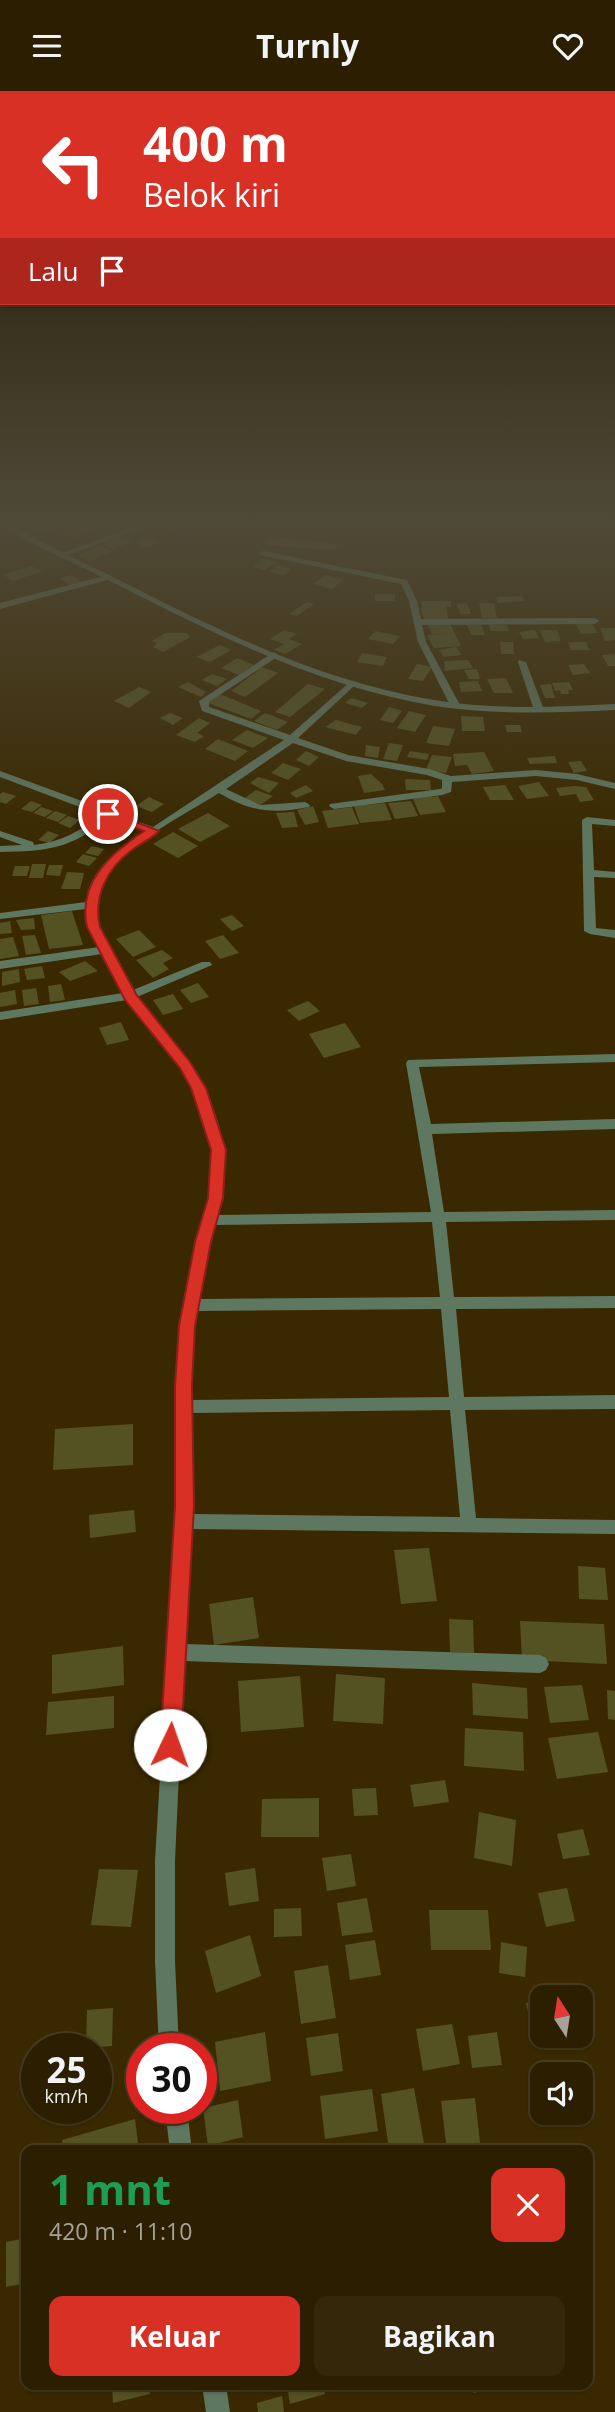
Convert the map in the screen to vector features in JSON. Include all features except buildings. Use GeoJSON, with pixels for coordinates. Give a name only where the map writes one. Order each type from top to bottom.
{"type":"FeatureCollection","features":[{"type":"Feature","properties":{"kind":"street"},"geometry":{"type":"LineString","coordinates":[[211,628],[351,684],[455,705],[540,710],[615,707]]}},
{"type":"Feature","properties":{"kind":"street"},"geometry":{"type":"LineString","coordinates":[[419,628],[422,642],[455,705]]}},
{"type":"Feature","properties":{"kind":"street"},"geometry":{"type":"LineString","coordinates":[[274,655],[204,701],[202,705],[205,709],[346,758],[429,772],[447,778],[536,772],[577,777],[615,786]]}},
{"type":"Feature","properties":{"kind":"street"},"geometry":{"type":"LineString","coordinates":[[522,662],[540,710]]}},
{"type":"Feature","properties":{"kind":"street"},"geometry":{"type":"LineString","coordinates":[[168,2033],[165,1861],[183,1521],[185,1347],[191,1305],[216,1198],[219,1150],[199,1088],[185,1065],[130,996],[103,950],[94,927],[91,905],[96,888],[114,860],[293,738],[351,684]]}},
{"type":"Feature","properties":{"kind":"street"},"geometry":{"type":"LineString","coordinates":[[0,774],[153,831]]}},
{"type":"Feature","properties":{"kind":"street"},"geometry":{"type":"LineString","coordinates":[[334,806],[442,792],[447,790],[447,778]]}},
{"type":"Feature","properties":{"kind":"street"},"geometry":{"type":"LineString","coordinates":[[219,789],[250,808],[263,810],[305,805]]}},
{"type":"Feature","properties":{"kind":"street"},"geometry":{"type":"LineString","coordinates":[[0,849],[40,848],[74,840],[108,814]]}},
{"type":"Feature","properties":{"kind":"street"},"geometry":{"type":"LineString","coordinates":[[615,823],[587,820],[590,932],[615,934]]}},
{"type":"Feature","properties":{"kind":"street"},"geometry":{"type":"LineString","coordinates":[[0,834],[40,848]]}},
{"type":"Feature","properties":{"kind":"street"},"geometry":{"type":"LineString","coordinates":[[588,873],[615,875]]}},
{"type":"Feature","properties":{"kind":"street"},"geometry":{"type":"LineString","coordinates":[[0,916],[91,905]]}},
{"type":"Feature","properties":{"kind":"street"},"geometry":{"type":"LineString","coordinates":[[0,965],[103,950]]}},
{"type":"Feature","properties":{"kind":"street"},"geometry":{"type":"LineString","coordinates":[[0,1016],[130,996],[206,965]]}},
{"type":"Feature","properties":{"kind":"street"},"geometry":{"type":"LineString","coordinates":[[469,1525],[440,1217],[427,1129],[412,1063],[615,1058]]}},
{"type":"Feature","properties":{"kind":"street"},"geometry":{"type":"LineString","coordinates":[[427,1129],[615,1124]]}},
{"type":"Feature","properties":{"kind":"street"},"geometry":{"type":"LineString","coordinates":[[209,1220],[615,1215]]}},
{"type":"Feature","properties":{"kind":"street"},"geometry":{"type":"LineString","coordinates":[[191,1305],[615,1302]]}},
{"type":"Feature","properties":{"kind":"street"},"geometry":{"type":"LineString","coordinates":[[184,1407],[615,1402]]}},
{"type":"Feature","properties":{"kind":"street"},"geometry":{"type":"LineString","coordinates":[[183,1521],[615,1527]]}},
{"type":"Feature","properties":{"kind":"street"},"geometry":{"type":"LineString","coordinates":[[176,1652],[540,1664]]}},
{"type":"Feature","properties":{"kind":"street"},"geometry":{"type":"LineString","coordinates":[[178,2124],[180,2145]]}},
{"type":"Feature","properties":{"kind":"street"},"geometry":{"type":"LineString","coordinates":[[215,2390],[218,2412]]}},
{"type":"Feature","properties":{"kind":"route"},"geometry":{"type":"LineString","coordinates":[[108,814],[153,831],[125,849],[105,870],[92,895],[91,916],[94,927],[103,950],[130,996],[185,1065],[199,1088],[219,1150],[216,1198],[203,1242],[187,1326],[183,1385],[186,1459],[170,1745]]}}]}
